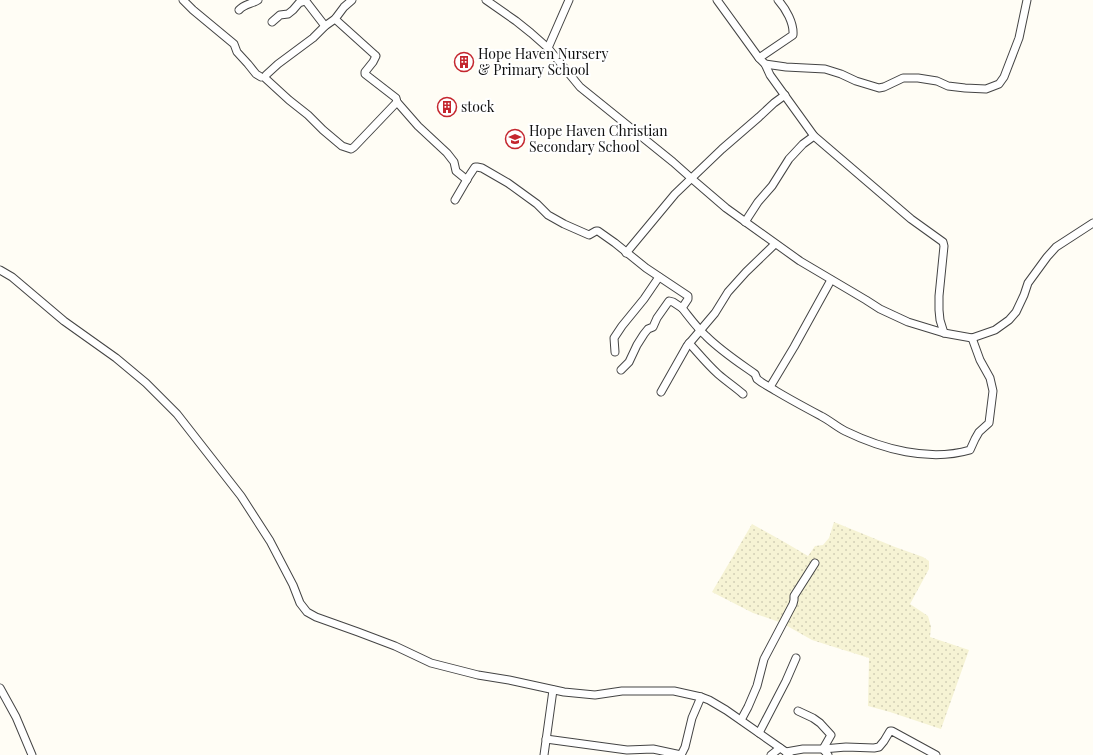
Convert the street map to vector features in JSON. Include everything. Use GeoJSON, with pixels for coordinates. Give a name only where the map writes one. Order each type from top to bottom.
{"type":"FeatureCollection","features":[{"type":"Feature","properties":{"kind":"street"},"geometry":{"type":"LineString","coordinates":[[239,10],[242,6],[254,3],[258,0]]}},
{"type":"Feature","properties":{"kind":"street"},"geometry":{"type":"LineString","coordinates":[[272,22],[280,15],[288,14],[305,0],[325,26]]}},
{"type":"Feature","properties":{"kind":"street"},"geometry":{"type":"LineString","coordinates":[[352,0],[344,7],[335,19],[325,26],[313,38],[278,64],[266,75],[265,78],[342,146],[351,149],[354,148],[397,102]]}},
{"type":"Feature","properties":{"kind":"street"},"geometry":{"type":"LineString","coordinates":[[486,0],[516,21],[548,48],[580,87],[673,162],[726,208],[800,261],[880,309],[908,322],[944,333],[972,338],[995,330],[1010,320],[1016,312],[1028,282],[1056,247],[1093,223]]}},
{"type":"Feature","properties":{"kind":"street"},"geometry":{"type":"LineString","coordinates":[[548,48],[569,0]]}},
{"type":"Feature","properties":{"kind":"street"},"geometry":{"type":"LineString","coordinates":[[717,0],[765,64],[770,75],[814,136],[912,219],[943,242],[944,246],[939,310],[944,333]]}},
{"type":"Feature","properties":{"kind":"street"},"geometry":{"type":"LineString","coordinates":[[759,58],[793,35],[794,30],[785,8],[778,0]]}},
{"type":"Feature","properties":{"kind":"street"},"geometry":{"type":"LineString","coordinates":[[765,64],[786,67],[825,69],[841,74],[856,82],[879,88],[884,88],[903,78],[918,78],[937,81],[948,86],[986,89],[999,84],[1004,77],[1019,38],[1027,0]]}},
{"type":"Feature","properties":{"kind":"street"},"geometry":{"type":"LineString","coordinates":[[187,1],[234,44],[237,52],[256,74],[261,77]]}},
{"type":"Feature","properties":{"kind":"street"},"geometry":{"type":"LineString","coordinates":[[335,19],[375,54],[376,56],[365,74],[396,98],[397,102],[418,126],[448,153],[454,162],[456,171],[467,180]]}},
{"type":"Feature","properties":{"kind":"street"},"geometry":{"type":"LineString","coordinates":[[626,253],[675,194],[691,178],[784,95]]}},
{"type":"Feature","properties":{"kind":"street"},"geometry":{"type":"LineString","coordinates":[[745,222],[758,202],[772,186],[789,159],[803,144],[814,136]]}},
{"type":"Feature","properties":{"kind":"street"},"geometry":{"type":"LineString","coordinates":[[455,200],[475,167],[482,168],[508,183],[537,204],[548,215],[589,235],[596,230],[598,231],[658,277],[688,296],[688,300],[682,308]]}},
{"type":"Feature","properties":{"kind":"street"},"geometry":{"type":"LineString","coordinates":[[661,392],[684,350],[715,313],[728,292],[775,244]]}},
{"type":"Feature","properties":{"kind":"street"},"geometry":{"type":"LineString","coordinates":[[0,270],[12,277],[64,321],[116,358],[146,383],[177,414],[241,496],[270,541],[293,585],[300,603],[307,612],[316,617],[395,646],[431,662],[478,675],[564,692],[595,695],[622,691],[674,692],[701,697],[722,707],[785,752]]}},
{"type":"Feature","properties":{"kind":"street"},"geometry":{"type":"LineString","coordinates":[[615,352],[614,338],[644,299],[658,277]]}},
{"type":"Feature","properties":{"kind":"street"},"geometry":{"type":"LineString","coordinates":[[770,387],[831,280]]}},
{"type":"Feature","properties":{"kind":"street"},"geometry":{"type":"LineString","coordinates":[[621,370],[628,362],[644,334],[648,329],[653,327],[657,318],[669,301],[673,302],[682,308],[700,330],[716,346],[755,374],[757,380],[825,418],[843,430],[886,446],[906,451],[938,455],[956,454],[970,450],[979,432],[989,423],[991,410],[993,391],[990,378],[980,360],[972,338]]}},
{"type":"Feature","properties":{"kind":"street"},"geometry":{"type":"LineString","coordinates":[[689,343],[713,369],[743,394]]}},
{"type":"Feature","properties":{"kind":"street"},"geometry":{"type":"LineString","coordinates":[[741,720],[748,708],[757,686],[764,659],[793,604],[794,596],[815,563]]}},
{"type":"Feature","properties":{"kind":"street"},"geometry":{"type":"LineString","coordinates":[[759,733],[786,681],[796,658]]}},
{"type":"Feature","properties":{"kind":"street"},"geometry":{"type":"LineString","coordinates":[[0,688],[16,718],[32,755]]}},
{"type":"Feature","properties":{"kind":"street"},"geometry":{"type":"LineString","coordinates":[[544,755],[553,690]]}},
{"type":"Feature","properties":{"kind":"street"},"geometry":{"type":"LineString","coordinates":[[546,739],[627,750],[653,749],[681,755],[685,747],[692,718],[701,697]]}},
{"type":"Feature","properties":{"kind":"street"},"geometry":{"type":"LineString","coordinates":[[798,711],[820,723],[831,735],[825,752]]}},
{"type":"Feature","properties":{"kind":"street"},"geometry":{"type":"LineString","coordinates":[[771,755],[803,748],[825,752],[846,747],[874,748],[878,747],[890,731],[892,731],[936,755]]}},
{"type":"Feature","properties":{"kind":"shaded area"},"geometry":{"type":"Polygon","coordinates":[[[834,522],[923,557],[929,561],[929,569],[910,604],[928,616],[931,627],[930,637],[969,650],[941,729],[868,706],[869,658],[812,640],[782,623],[753,613],[712,592],[752,524],[808,556],[815,546],[823,545],[829,538],[834,522]]]}},
{"type":"Feature","properties":{"kind":"place","name":"Hope Haven Nursery & Primary School"},"geometry":{"type":"Point","coordinates":[464,62]}},
{"type":"Feature","properties":{"kind":"place","name":"stock"},"geometry":{"type":"Point","coordinates":[447,107]}},
{"type":"Feature","properties":{"kind":"place","name":"Hope Haven Christian Secondary School"},"geometry":{"type":"Point","coordinates":[515,139]}}]}
